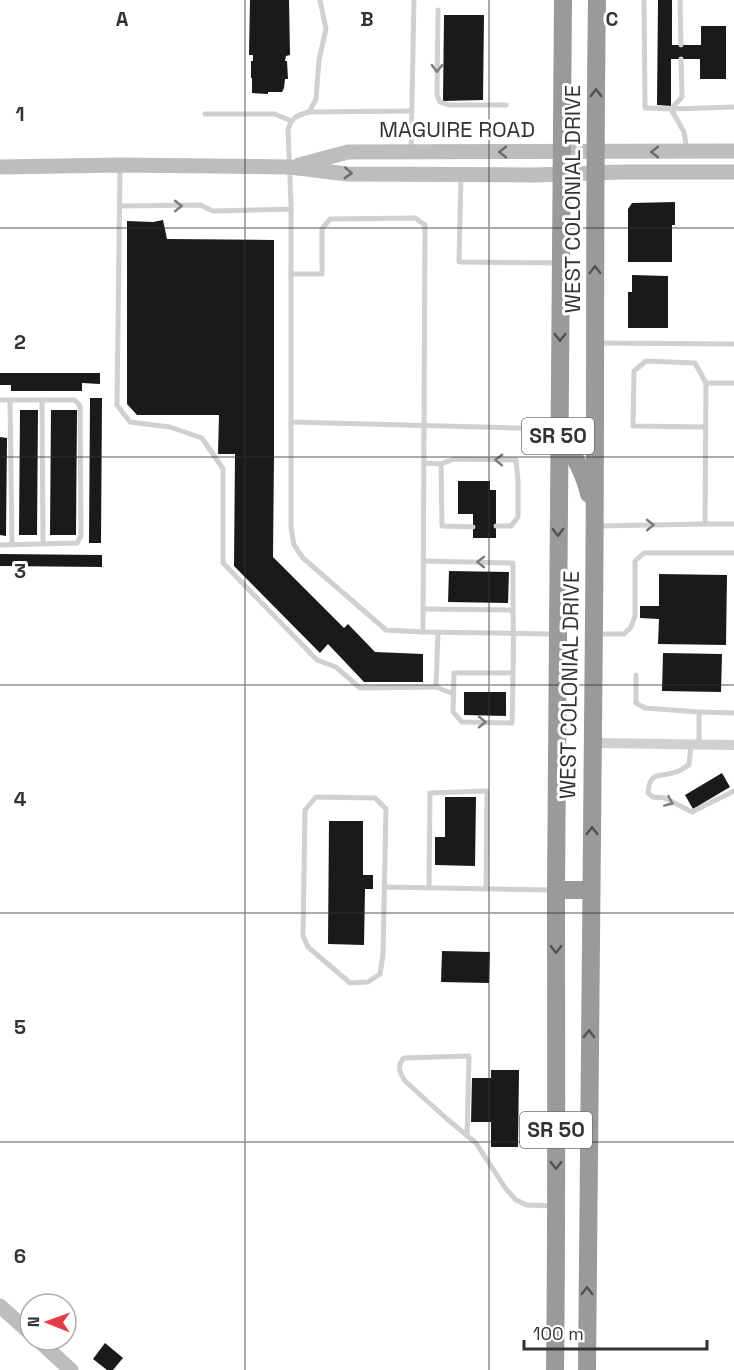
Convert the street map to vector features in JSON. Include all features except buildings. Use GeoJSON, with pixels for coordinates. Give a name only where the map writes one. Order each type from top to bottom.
{"type":"FeatureCollection","features":[{"type":"Feature","properties":{"kind":"highway","name":"WEST COLONIAL DRIVE"},"geometry":{"type":"LineString","coordinates":[[555,1370],[558,429],[563,0]]}},
{"type":"Feature","properties":{"kind":"highway","name":"WEST COLONIAL DRIVE"},"geometry":{"type":"LineString","coordinates":[[587,1370],[595,526],[597,0]]}},
{"type":"Feature","properties":{"kind":"highway"},"geometry":{"type":"LineString","coordinates":[[558,429],[586,482],[595,526]]}},
{"type":"Feature","properties":{"kind":"highway"},"geometry":{"type":"LineString","coordinates":[[556,890],[591,890]]}},
{"type":"Feature","properties":{"kind":"main road","name":"MAGUIRE ROAD"},"geometry":{"type":"LineString","coordinates":[[290,167],[348,152],[734,151]]}},
{"type":"Feature","properties":{"kind":"main road","name":"MAGUIRE ROAD"},"geometry":{"type":"LineString","coordinates":[[0,167],[120,165],[290,167],[347,174],[534,175],[734,172]]}},
{"type":"Feature","properties":{"kind":"main road"},"geometry":{"type":"LineString","coordinates":[[0,1306],[18,1322]]}},
{"type":"Feature","properties":{"kind":"main road"},"geometry":{"type":"LineString","coordinates":[[51,1352],[71,1370]]}},
{"type":"Feature","properties":{"kind":"street"},"geometry":{"type":"LineString","coordinates":[[593,743],[734,744]]}},
{"type":"Feature","properties":{"kind":"lane"},"geometry":{"type":"LineString","coordinates":[[309,112],[316,99],[319,60],[326,29],[320,0]]}},
{"type":"Feature","properties":{"kind":"lane"},"geometry":{"type":"LineString","coordinates":[[411,152],[414,0]]}},
{"type":"Feature","properties":{"kind":"lane"},"geometry":{"type":"LineString","coordinates":[[644,0],[645,108],[734,107]]}},
{"type":"Feature","properties":{"kind":"lane"},"geometry":{"type":"LineString","coordinates":[[680,0],[681,45]]}},
{"type":"Feature","properties":{"kind":"lane"},"geometry":{"type":"LineString","coordinates":[[438,10],[437,95],[440,102],[449,105],[506,105]]}},
{"type":"Feature","properties":{"kind":"lane"},"geometry":{"type":"LineString","coordinates":[[671,109],[682,98],[681,59]]}},
{"type":"Feature","properties":{"kind":"lane"},"geometry":{"type":"LineString","coordinates":[[671,109],[684,132],[687,152]]}},
{"type":"Feature","properties":{"kind":"lane"},"geometry":{"type":"LineString","coordinates":[[412,111],[309,112],[298,115],[291,121],[288,130],[291,209],[291,528],[294,545],[303,558],[386,630],[393,632],[558,634]]}},
{"type":"Feature","properties":{"kind":"lane"},"geometry":{"type":"LineString","coordinates":[[206,114],[275,114],[291,121]]}},
{"type":"Feature","properties":{"kind":"lane"},"geometry":{"type":"LineString","coordinates":[[120,165],[117,405],[130,422],[170,427],[202,438],[223,469],[223,563],[317,660],[336,667],[360,688],[436,687],[453,694]]}},
{"type":"Feature","properties":{"kind":"lane"},"geometry":{"type":"LineString","coordinates":[[461,174],[459,262],[561,264]]}},
{"type":"Feature","properties":{"kind":"lane"},"geometry":{"type":"LineString","coordinates":[[120,206],[200,206],[213,211],[291,209]]}},
{"type":"Feature","properties":{"kind":"lane"},"geometry":{"type":"LineString","coordinates":[[291,274],[322,274],[322,229],[330,219],[415,218],[425,225],[423,632]]}},
{"type":"Feature","properties":{"kind":"lane"},"geometry":{"type":"LineString","coordinates":[[595,343],[734,344]]}},
{"type":"Feature","properties":{"kind":"lane"},"geometry":{"type":"LineString","coordinates":[[705,427],[633,426],[634,371],[646,361],[695,363],[706,383],[705,524]]}},
{"type":"Feature","properties":{"kind":"lane"},"geometry":{"type":"LineString","coordinates":[[706,383],[734,383]]}},
{"type":"Feature","properties":{"kind":"lane"},"geometry":{"type":"LineString","coordinates":[[0,400],[75,400],[80,406],[81,536],[77,543],[0,545]]}},
{"type":"Feature","properties":{"kind":"lane"},"geometry":{"type":"LineString","coordinates":[[10,400],[12,544]]}},
{"type":"Feature","properties":{"kind":"lane"},"geometry":{"type":"LineString","coordinates":[[42,400],[43,544]]}},
{"type":"Feature","properties":{"kind":"lane"},"geometry":{"type":"LineString","coordinates":[[291,422],[558,429]]}},
{"type":"Feature","properties":{"kind":"lane"},"geometry":{"type":"LineString","coordinates":[[424,463],[441,464],[454,459],[516,460],[518,517],[511,526],[496,526]]}},
{"type":"Feature","properties":{"kind":"lane"},"geometry":{"type":"LineString","coordinates":[[441,464],[442,526],[473,527]]}},
{"type":"Feature","properties":{"kind":"lane"},"geometry":{"type":"LineString","coordinates":[[595,526],[734,524]]}},
{"type":"Feature","properties":{"kind":"lane"},"geometry":{"type":"LineString","coordinates":[[594,634],[624,634],[631,627],[634,616],[635,561],[644,553],[734,553]]}},
{"type":"Feature","properties":{"kind":"lane"},"geometry":{"type":"LineString","coordinates":[[424,561],[513,563],[513,673],[512,723],[462,722],[453,712],[454,673],[513,673]]}},
{"type":"Feature","properties":{"kind":"lane"},"geometry":{"type":"LineString","coordinates":[[423,609],[513,610]]}},
{"type":"Feature","properties":{"kind":"lane"},"geometry":{"type":"LineString","coordinates":[[436,687],[438,632]]}},
{"type":"Feature","properties":{"kind":"lane"},"geometry":{"type":"LineString","coordinates":[[636,675],[636,703],[645,708],[734,713]]}},
{"type":"Feature","properties":{"kind":"lane"},"geometry":{"type":"LineString","coordinates":[[699,712],[695,744],[689,765],[676,772],[652,778],[649,782],[648,793],[653,797],[665,798],[692,812],[734,791]]}},
{"type":"Feature","properties":{"kind":"lane"},"geometry":{"type":"LineString","coordinates":[[429,888],[430,793],[487,791],[486,889]]}},
{"type":"Feature","properties":{"kind":"lane"},"geometry":{"type":"LineString","coordinates":[[316,797],[375,798],[386,809],[384,887],[383,955],[380,974],[368,982],[351,983],[308,947],[303,936],[305,810],[316,797]]}},
{"type":"Feature","properties":{"kind":"lane"},"geometry":{"type":"LineString","coordinates":[[384,887],[556,890]]}},
{"type":"Feature","properties":{"kind":"lane"},"geometry":{"type":"LineString","coordinates":[[468,1136],[469,1056],[404,1058],[399,1068],[405,1081],[447,1119],[468,1136],[477,1143],[506,1189],[516,1200],[527,1204],[556,1206]]}}]}
